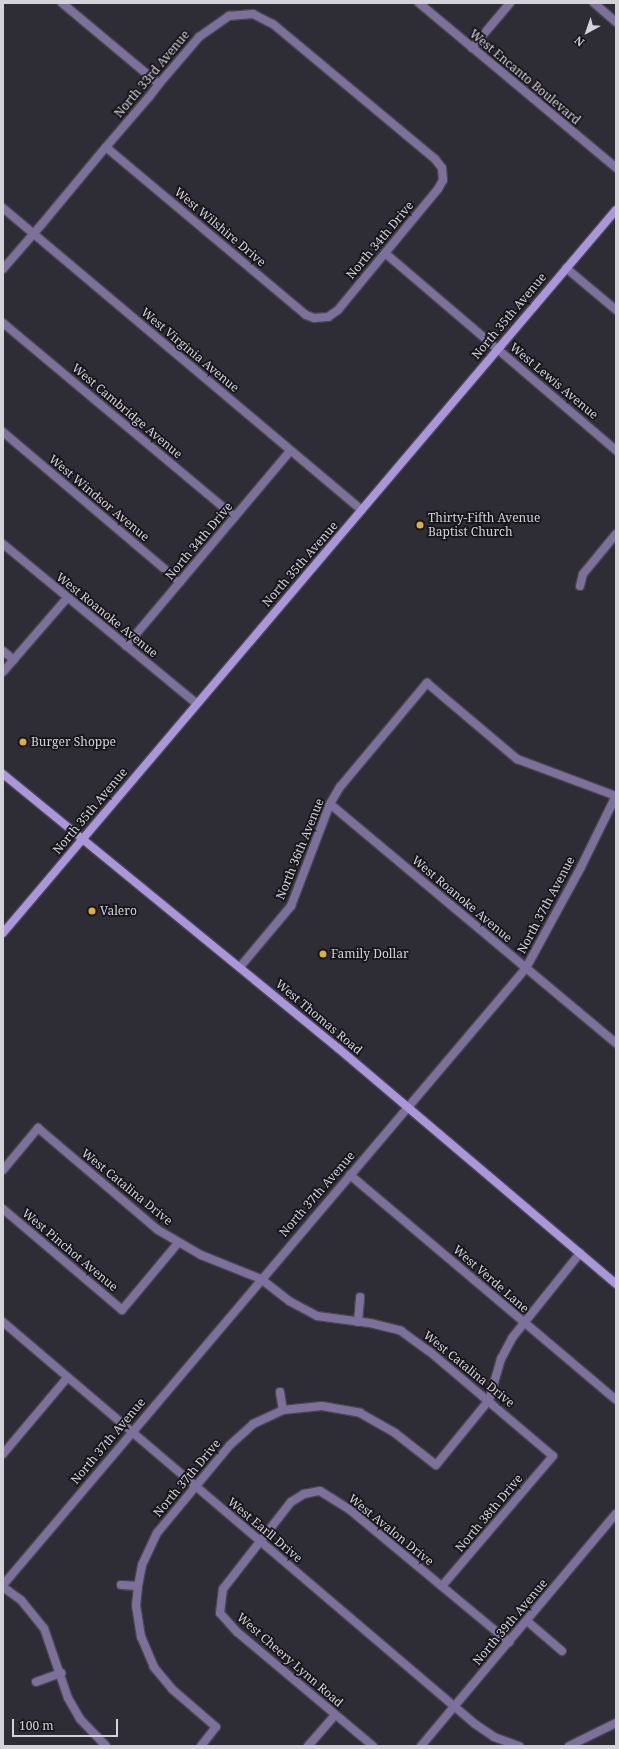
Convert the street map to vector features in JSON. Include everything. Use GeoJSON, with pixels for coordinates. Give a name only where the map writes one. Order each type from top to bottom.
{"type":"FeatureCollection","features":[{"type":"Feature","properties":{"kind":"main road","name":"North 35th Avenue"},"geometry":{"type":"LineString","coordinates":[[3,933],[616,210]]}},
{"type":"Feature","properties":{"kind":"main road","name":"West Thomas Road"},"geometry":{"type":"LineString","coordinates":[[3,774],[406,1106],[616,1284]]}},
{"type":"Feature","properties":{"kind":"street"},"geometry":{"type":"LineString","coordinates":[[62,3],[159,84]]}},
{"type":"Feature","properties":{"kind":"street","name":"West Encanto Boulevard"},"geometry":{"type":"LineString","coordinates":[[418,3],[616,168]]}},
{"type":"Feature","properties":{"kind":"street"},"geometry":{"type":"LineString","coordinates":[[472,48],[510,3]]}},
{"type":"Feature","properties":{"kind":"street"},"geometry":{"type":"LineString","coordinates":[[594,3],[616,22]]}},
{"type":"Feature","properties":{"kind":"street","name":"North 33rd Avenue"},"geometry":{"type":"LineString","coordinates":[[3,269],[199,37],[229,16],[253,14],[278,28],[435,159],[442,168]]}},
{"type":"Feature","properties":{"kind":"street","name":"West Wilshire Drive"},"geometry":{"type":"LineString","coordinates":[[106,147],[306,315],[323,318]]}},
{"type":"Feature","properties":{"kind":"street","name":"North 34th Drive"},"geometry":{"type":"LineString","coordinates":[[323,318],[338,310],[438,189],[443,180],[442,168]]}},
{"type":"Feature","properties":{"kind":"street","name":"West Virginia Avenue"},"geometry":{"type":"LineString","coordinates":[[3,208],[290,451],[362,510]]}},
{"type":"Feature","properties":{"kind":"street","name":"West Lewis Avenue"},"geometry":{"type":"LineString","coordinates":[[385,253],[616,450]]}},
{"type":"Feature","properties":{"kind":"street"},"geometry":{"type":"LineString","coordinates":[[566,268],[616,310]]}},
{"type":"Feature","properties":{"kind":"street","name":"West Cambridge Avenue"},"geometry":{"type":"LineString","coordinates":[[3,323],[235,517]]}},
{"type":"Feature","properties":{"kind":"street","name":"West Windsor Avenue"},"geometry":{"type":"LineString","coordinates":[[3,432],[180,582]]}},
{"type":"Feature","properties":{"kind":"street","name":"North 34th Drive"},"geometry":{"type":"LineString","coordinates":[[126,646],[290,451]]}},
{"type":"Feature","properties":{"kind":"street"},"geometry":{"type":"LineString","coordinates":[[580,586],[583,574],[616,534]]}},
{"type":"Feature","properties":{"kind":"street","name":"West Roanoke Avenue"},"geometry":{"type":"LineString","coordinates":[[3,544],[196,704]]}},
{"type":"Feature","properties":{"kind":"street"},"geometry":{"type":"LineString","coordinates":[[3,672],[67,598]]}},
{"type":"Feature","properties":{"kind":"street"},"geometry":{"type":"LineString","coordinates":[[3,651],[14,660]]}},
{"type":"Feature","properties":{"kind":"street","name":"North 36th Avenue"},"geometry":{"type":"LineString","coordinates":[[240,968],[291,906],[330,804],[340,787],[427,683],[517,759],[616,796]]}},
{"type":"Feature","properties":{"kind":"street","name":"North 37th Avenue"},"geometry":{"type":"LineString","coordinates":[[3,1586],[130,1432],[350,1175],[406,1106],[526,968],[535,955],[616,796]]}},
{"type":"Feature","properties":{"kind":"street","name":"West Roanoke Avenue"},"geometry":{"type":"LineString","coordinates":[[330,804],[616,1043]]}},
{"type":"Feature","properties":{"kind":"street","name":"West Catalina Drive"},"geometry":{"type":"LineString","coordinates":[[3,1170],[38,1128],[158,1230],[178,1242],[225,1267],[261,1279],[289,1301],[317,1316],[358,1322],[401,1331],[489,1400],[553,1456]]}},
{"type":"Feature","properties":{"kind":"street","name":"West Verde Lane"},"geometry":{"type":"LineString","coordinates":[[350,1175],[616,1400]]}},
{"type":"Feature","properties":{"kind":"street","name":"West Pinchot Avenue"},"geometry":{"type":"LineString","coordinates":[[3,1209],[122,1310],[178,1242]]}},
{"type":"Feature","properties":{"kind":"street"},"geometry":{"type":"LineString","coordinates":[[489,1400],[501,1358],[523,1322],[580,1254]]}},
{"type":"Feature","properties":{"kind":"street"},"geometry":{"type":"LineString","coordinates":[[358,1322],[360,1296]]}},
{"type":"Feature","properties":{"kind":"street","name":"West Earll Drive"},"geometry":{"type":"LineString","coordinates":[[4,1325],[455,1707],[494,1737],[519,1746]]}},
{"type":"Feature","properties":{"kind":"street"},"geometry":{"type":"LineString","coordinates":[[3,1454],[67,1378]]}},
{"type":"Feature","properties":{"kind":"street"},"geometry":{"type":"LineString","coordinates":[[280,1392],[283,1410]]}},
{"type":"Feature","properties":{"kind":"street","name":"North 37th Drive"},"geometry":{"type":"LineString","coordinates":[[201,1746],[216,1727],[173,1690],[154,1667],[141,1637],[136,1606],[142,1565],[157,1533],[230,1445],[253,1424],[283,1410],[322,1406],[360,1413],[395,1432],[436,1465],[489,1400]]}},
{"type":"Feature","properties":{"kind":"street","name":"North 38th Drive"},"geometry":{"type":"LineString","coordinates":[[442,1586],[553,1456]]}},
{"type":"Feature","properties":{"kind":"street","name":"West Avalon Drive"},"geometry":{"type":"LineString","coordinates":[[261,1542],[291,1502],[304,1494],[320,1491],[350,1510],[509,1642]]}},
{"type":"Feature","properties":{"kind":"street","name":"North 39th Avenue"},"geometry":{"type":"LineString","coordinates":[[421,1746],[616,1514]]}},
{"type":"Feature","properties":{"kind":"street","name":"West Cheery Lynn Road"},"geometry":{"type":"LineString","coordinates":[[261,1542],[223,1589],[220,1613],[237,1632],[372,1746]]}},
{"type":"Feature","properties":{"kind":"street"},"geometry":{"type":"LineString","coordinates":[[121,1585],[138,1586]]}},
{"type":"Feature","properties":{"kind":"street"},"geometry":{"type":"LineString","coordinates":[[3,1586],[21,1600],[44,1628],[68,1698],[80,1719],[106,1746]]}},
{"type":"Feature","properties":{"kind":"street"},"geometry":{"type":"LineString","coordinates":[[527,1621],[562,1651]]}},
{"type":"Feature","properties":{"kind":"street"},"geometry":{"type":"LineString","coordinates":[[36,1682],[61,1674]]}},
{"type":"Feature","properties":{"kind":"street"},"geometry":{"type":"LineString","coordinates":[[308,1746],[335,1715]]}},
{"type":"Feature","properties":{"kind":"street"},"geometry":{"type":"LineString","coordinates":[[569,1746],[616,1723]]}},
{"type":"Feature","properties":{"kind":"place","name":"Thirty-Fifth Avenue Baptist Church"},"geometry":{"type":"Point","coordinates":[420,525]}},
{"type":"Feature","properties":{"kind":"place","name":"Burger Shoppe"},"geometry":{"type":"Point","coordinates":[23,742]}},
{"type":"Feature","properties":{"kind":"place","name":"Valero"},"geometry":{"type":"Point","coordinates":[92,911]}},
{"type":"Feature","properties":{"kind":"place","name":"Family Dollar"},"geometry":{"type":"Point","coordinates":[323,954]}}]}
